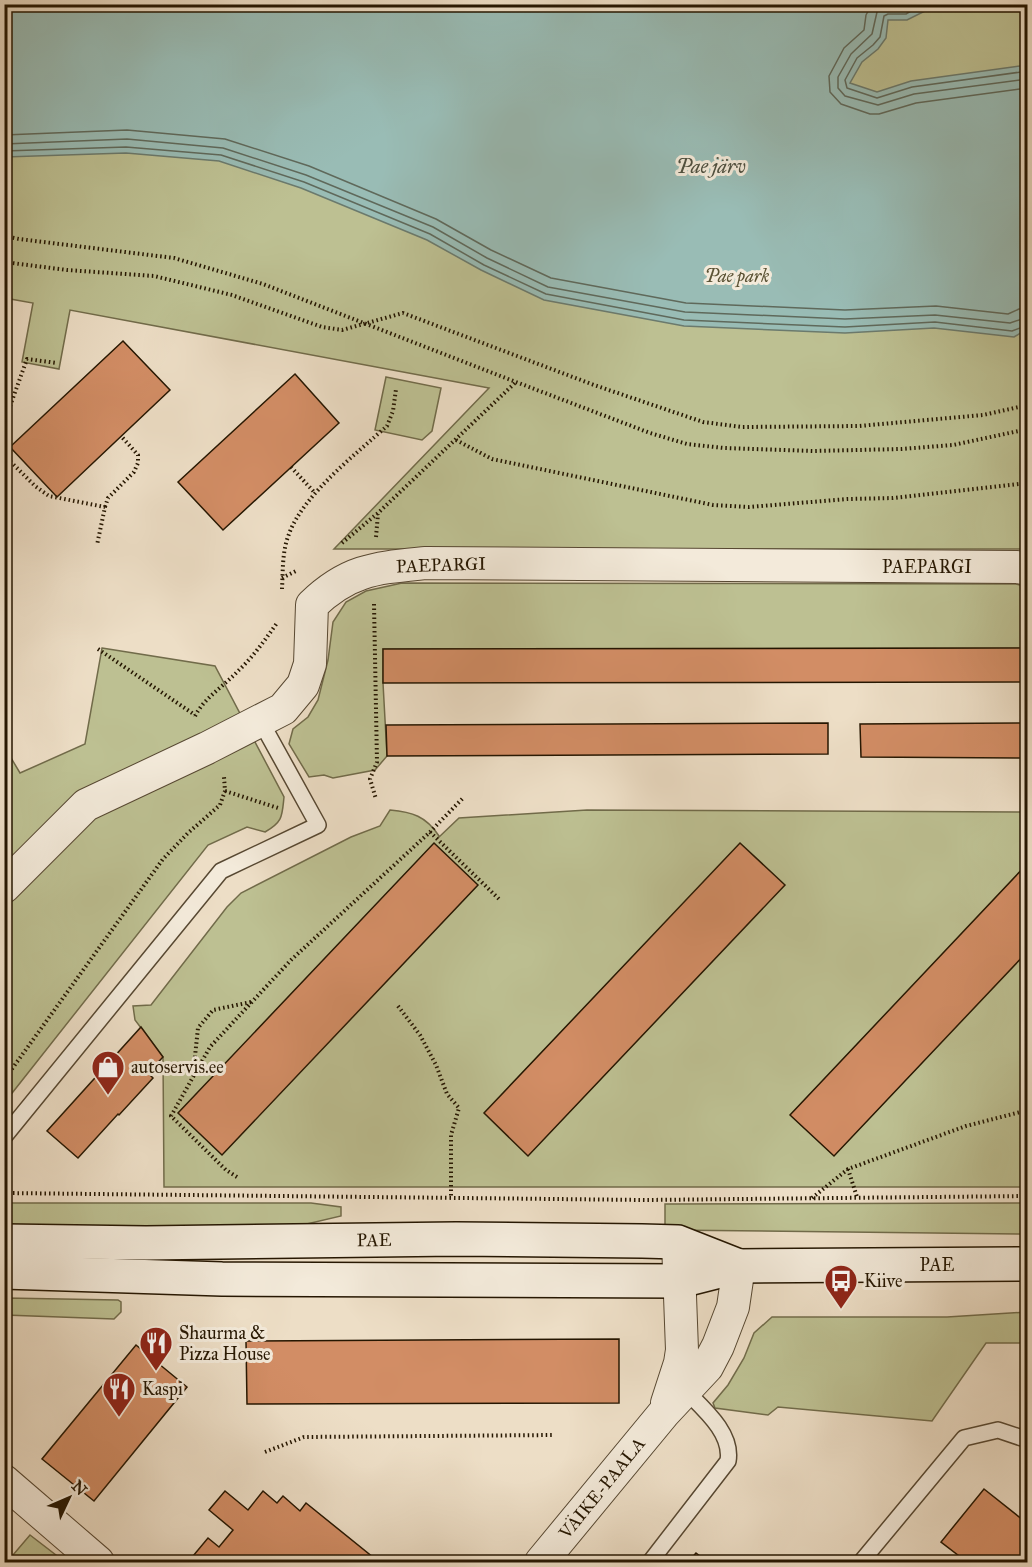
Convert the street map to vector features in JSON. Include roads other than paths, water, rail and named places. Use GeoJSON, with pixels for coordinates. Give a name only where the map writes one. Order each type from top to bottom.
{"type":"FeatureCollection","features":[{"type":"Feature","properties":{"kind":"main road","name":"PAE"},"geometry":{"type":"LineString","coordinates":[[4,1241],[146,1243],[456,1239],[678,1242],[739,1266]]}},
{"type":"Feature","properties":{"kind":"main road","name":"PAE"},"geometry":{"type":"LineString","coordinates":[[4,1272],[222,1280],[680,1281],[739,1266],[1028,1264]]}},
{"type":"Feature","properties":{"kind":"street","name":"PAEPARGI"},"geometry":{"type":"LineString","coordinates":[[4,887],[86,805],[283,709],[303,685],[310,664],[312,605],[329,589],[367,570],[426,563],[1017,567],[1028,569]]}},
{"type":"Feature","properties":{"kind":"street","name":"VÄIKE-PAALA"},"geometry":{"type":"LineString","coordinates":[[678,1242],[682,1350],[680,1385]]}},
{"type":"Feature","properties":{"kind":"street","name":"VÄIKE-PAALA"},"geometry":{"type":"LineString","coordinates":[[541,1563],[664,1413],[680,1385],[707,1367],[733,1307],[739,1266]]}},
{"type":"Feature","properties":{"kind":"street"},"geometry":{"type":"LineString","coordinates":[[4,1480],[98,1563]]}},
{"type":"Feature","properties":{"kind":"lane"},"geometry":{"type":"LineString","coordinates":[[4,1137],[221,871],[318,825],[260,720]]}},
{"type":"Feature","properties":{"kind":"lane"},"geometry":{"type":"LineString","coordinates":[[650,1563],[728,1461],[730,1450],[720,1428],[680,1385]]}},
{"type":"Feature","properties":{"kind":"lane"},"geometry":{"type":"LineString","coordinates":[[861,1563],[964,1438],[998,1430],[1028,1440]]}},
{"type":"Feature","properties":{"kind":"water","name":"Pae järv"},"geometry":{"type":"Polygon","coordinates":[[[4,5],[937,5],[907,20],[888,20],[886,38],[878,49],[862,62],[850,83],[877,92],[911,81],[1027,65],[1027,329],[1014,337],[934,328],[845,333],[684,326],[544,300],[481,270],[427,240],[301,188],[219,161],[126,153],[5,157],[4,5]]]}},
{"type":"Feature","properties":{"kind":"place","name":"autoservis.ee"},"geometry":{"type":"Point","coordinates":[108,1096]}},
{"type":"Feature","properties":{"kind":"place","name":"Kiive"},"geometry":{"type":"Point","coordinates":[841,1310]}},
{"type":"Feature","properties":{"kind":"place","name":"Shaurma & Pizza House"},"geometry":{"type":"Point","coordinates":[156,1372]}},
{"type":"Feature","properties":{"kind":"place","name":"Kaspi"},"geometry":{"type":"Point","coordinates":[119,1418]}},
{"type":"Feature","properties":{"kind":"park label","name":"Pae park"},"geometry":{"type":"Point","coordinates":[737,276]}}]}
